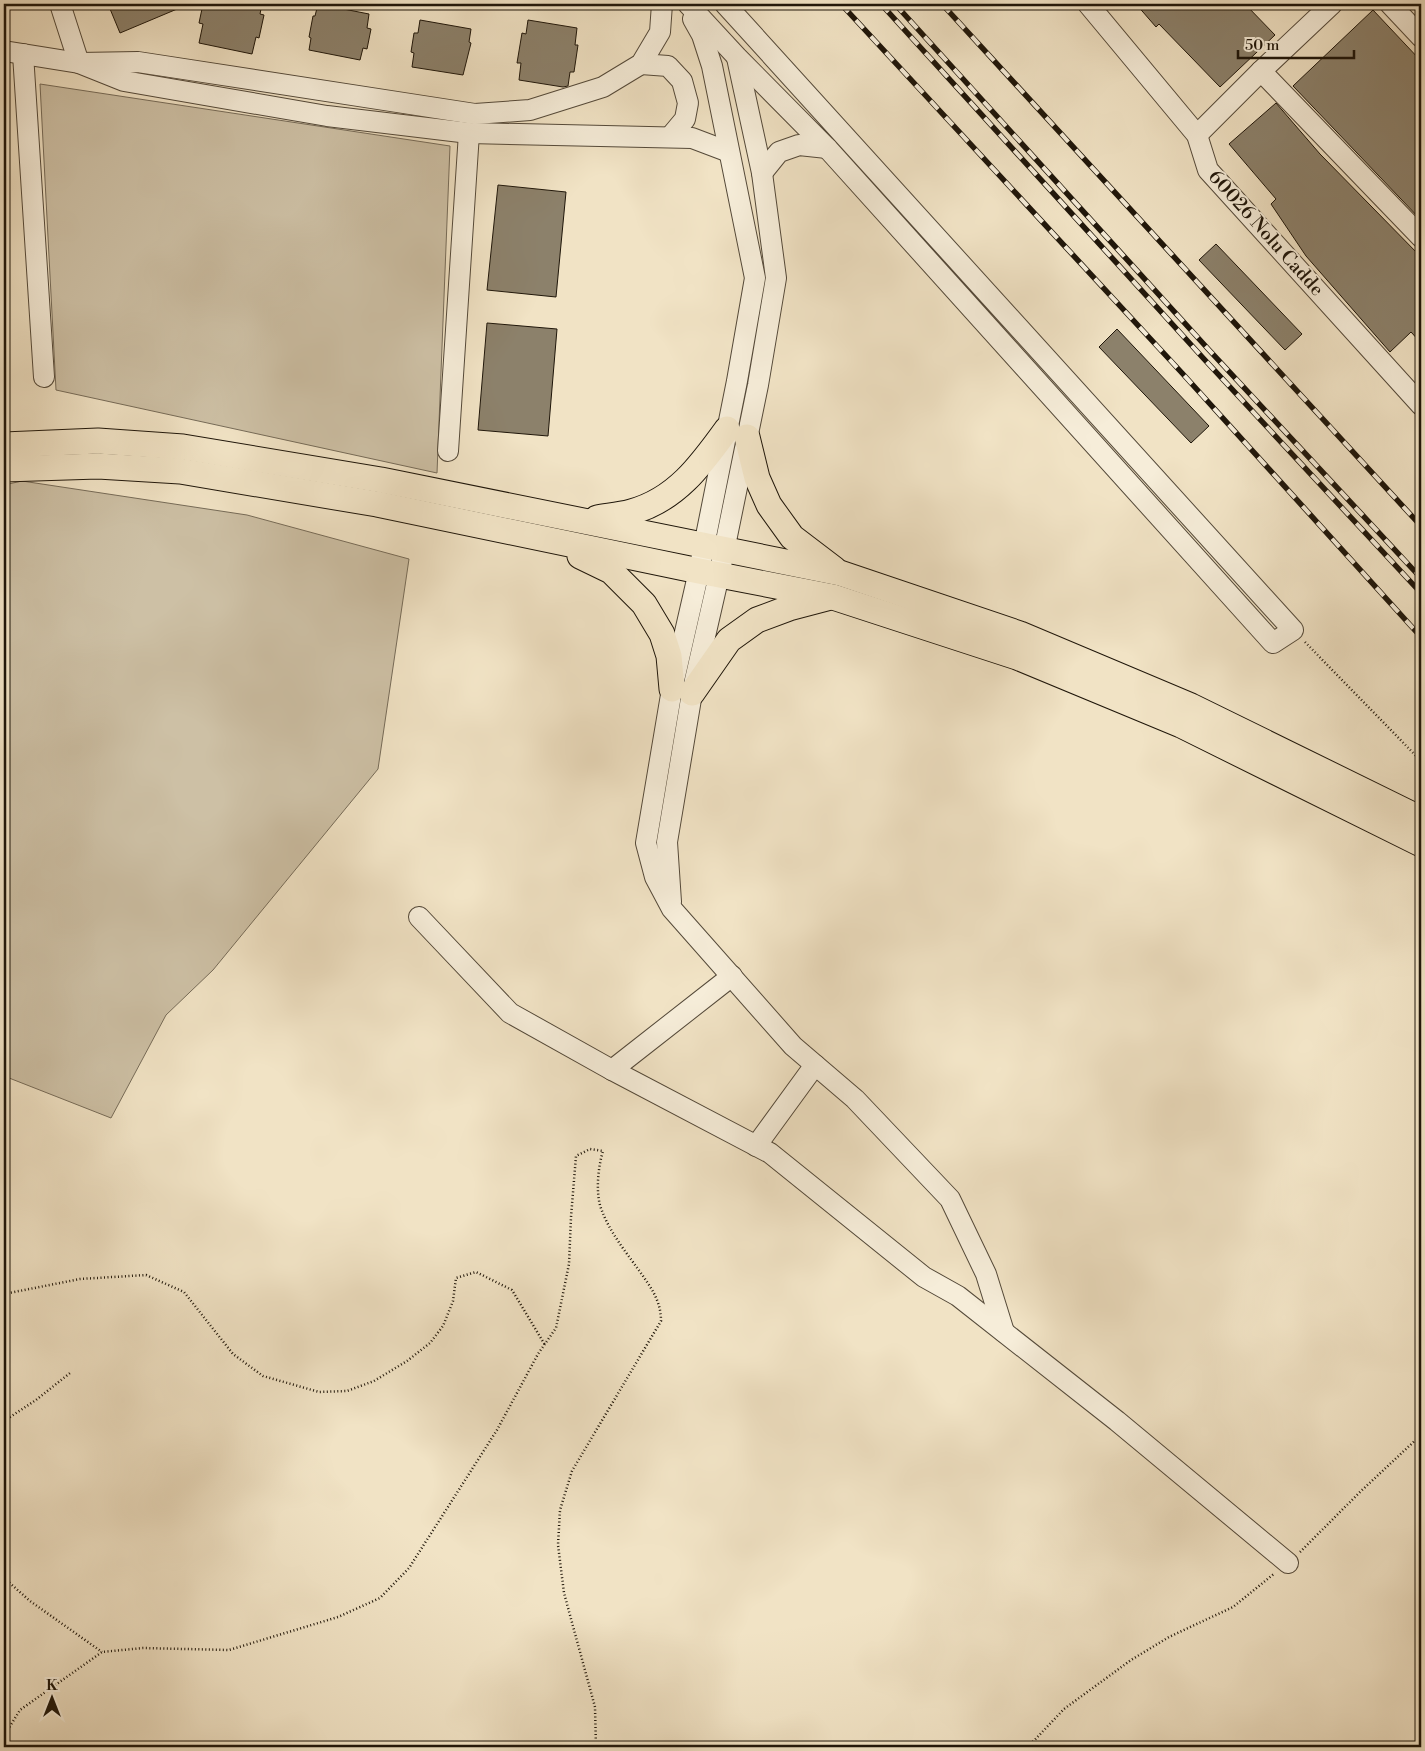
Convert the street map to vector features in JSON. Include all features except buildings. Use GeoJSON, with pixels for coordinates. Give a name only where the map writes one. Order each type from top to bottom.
{"type":"FeatureCollection","features":[{"type":"Feature","properties":{"kind":"main road"},"geometry":{"type":"LineString","coordinates":[[582,521],[632,512],[669,496],[737,433],[769,505],[792,537],[840,573]]}},
{"type":"Feature","properties":{"kind":"main road"},"geometry":{"type":"LineString","coordinates":[[4,445],[98,441],[183,447],[382,480],[840,573],[1020,634],[1186,716],[1421,844]]}},
{"type":"Feature","properties":{"kind":"main road"},"geometry":{"type":"LineString","coordinates":[[4,470],[98,466],[180,471],[377,504],[833,597],[1017,657],[1186,716],[1421,819]]}},
{"type":"Feature","properties":{"kind":"main road"},"geometry":{"type":"LineString","coordinates":[[546,539],[611,571],[644,604],[662,634],[682,691],[729,640],[757,620],[789,608],[833,597]]}},
{"type":"Feature","properties":{"kind":"street"},"geometry":{"type":"LineString","coordinates":[[60,4],[79,63]]}},
{"type":"Feature","properties":{"kind":"street"},"geometry":{"type":"LineString","coordinates":[[44,377],[13,52],[79,63],[138,62],[475,114],[530,110],[603,87],[642,64],[660,32],[662,4]]}},
{"type":"Feature","properties":{"kind":"street"},"geometry":{"type":"LineString","coordinates":[[686,4],[827,148],[1274,643],[1293,630],[726,4]]}},
{"type":"Feature","properties":{"kind":"street"},"geometry":{"type":"LineString","coordinates":[[686,4],[702,35],[712,66],[755,278],[737,433]]}},
{"type":"Feature","properties":{"kind":"street"},"geometry":{"type":"LineString","coordinates":[[712,4],[737,57],[762,172],[776,278],[737,433],[709,573],[682,691],[667,842],[672,909],[793,1046],[855,1099],[950,1200],[986,1274],[1004,1332]]}},
{"type":"Feature","properties":{"kind":"street","name":"60026 Nolu Cadde"},"geometry":{"type":"LineString","coordinates":[[1088,4],[1196,135],[1208,170],[1421,405]]}},
{"type":"Feature","properties":{"kind":"street"},"geometry":{"type":"LineString","coordinates":[[1196,135],[1332,4]]}},
{"type":"Feature","properties":{"kind":"street"},"geometry":{"type":"LineString","coordinates":[[1390,4],[1421,36]]}},
{"type":"Feature","properties":{"kind":"street"},"geometry":{"type":"LineString","coordinates":[[79,63],[124,81],[327,116],[469,133],[692,138],[729,152]]}},
{"type":"Feature","properties":{"kind":"street"},"geometry":{"type":"LineString","coordinates":[[642,64],[668,66],[682,81],[688,103],[685,119],[670,137]]}},
{"type":"Feature","properties":{"kind":"street"},"geometry":{"type":"LineString","coordinates":[[1261,71],[1421,237]]}},
{"type":"Feature","properties":{"kind":"street"},"geometry":{"type":"LineString","coordinates":[[448,451],[469,133]]}},
{"type":"Feature","properties":{"kind":"street"},"geometry":{"type":"LineString","coordinates":[[762,172],[779,152],[800,145],[827,148]]}},
{"type":"Feature","properties":{"kind":"street"},"geometry":{"type":"LineString","coordinates":[[419,918],[510,1014],[770,1153],[924,1277],[958,1296],[1004,1332],[1288,1563]]}},
{"type":"Feature","properties":{"kind":"street"},"geometry":{"type":"LineString","coordinates":[[612,1070],[732,976]]}},
{"type":"Feature","properties":{"kind":"street"},"geometry":{"type":"LineString","coordinates":[[756,1146],[816,1065]]}},
{"type":"Feature","properties":{"kind":"path"},"geometry":{"type":"LineString","coordinates":[[1293,630],[1421,761]]}},
{"type":"Feature","properties":{"kind":"path"},"geometry":{"type":"LineString","coordinates":[[4,1736],[20,1710],[102,1652],[143,1648],[229,1650],[338,1617],[380,1598],[409,1568],[497,1430],[556,1328],[569,1264],[576,1156],[590,1149],[603,1151],[598,1184],[601,1210],[619,1244],[649,1284],[661,1307],[661,1321],[572,1471],[560,1510],[558,1545],[564,1592],[595,1707],[596,1747]]}},
{"type":"Feature","properties":{"kind":"path"},"geometry":{"type":"LineString","coordinates":[[4,1294],[80,1279],[146,1275],[184,1292],[233,1354],[263,1376],[320,1392],[347,1392],[374,1381],[430,1343],[443,1326],[453,1301],[456,1278],[476,1272],[512,1290],[545,1345]]}},
{"type":"Feature","properties":{"kind":"path"},"geometry":{"type":"LineString","coordinates":[[4,1421],[36,1400],[70,1373]]}},
{"type":"Feature","properties":{"kind":"path"},"geometry":{"type":"LineString","coordinates":[[1029,1746],[1064,1709],[1132,1660],[1169,1637],[1233,1607],[1288,1563],[1421,1435]]}},
{"type":"Feature","properties":{"kind":"path"},"geometry":{"type":"LineString","coordinates":[[4,1578],[30,1601],[102,1652]]}},
{"type":"Feature","properties":{"kind":"shaded area"},"geometry":{"type":"Polygon","coordinates":[[[40,84],[450,146],[437,473],[56,390],[40,84]]]}},
{"type":"Feature","properties":{"kind":"shaded area"},"geometry":{"type":"Polygon","coordinates":[[[22,481],[247,515],[409,559],[378,769],[213,970],[166,1015],[111,1118],[4,1076],[4,485],[22,481]]]}},
{"type":"Feature","properties":{"kind":"railway"},"geometry":{"type":"LineString","coordinates":[[841,4],[1182,373],[1421,637]]}},
{"type":"Feature","properties":{"kind":"railway"},"geometry":{"type":"LineString","coordinates":[[881,4],[1204,359],[1421,593]]}},
{"type":"Feature","properties":{"kind":"railway"},"geometry":{"type":"LineString","coordinates":[[895,4],[1210,351],[1421,578]]}},
{"type":"Feature","properties":{"kind":"railway"},"geometry":{"type":"LineString","coordinates":[[942,4],[1421,526]]}}]}
